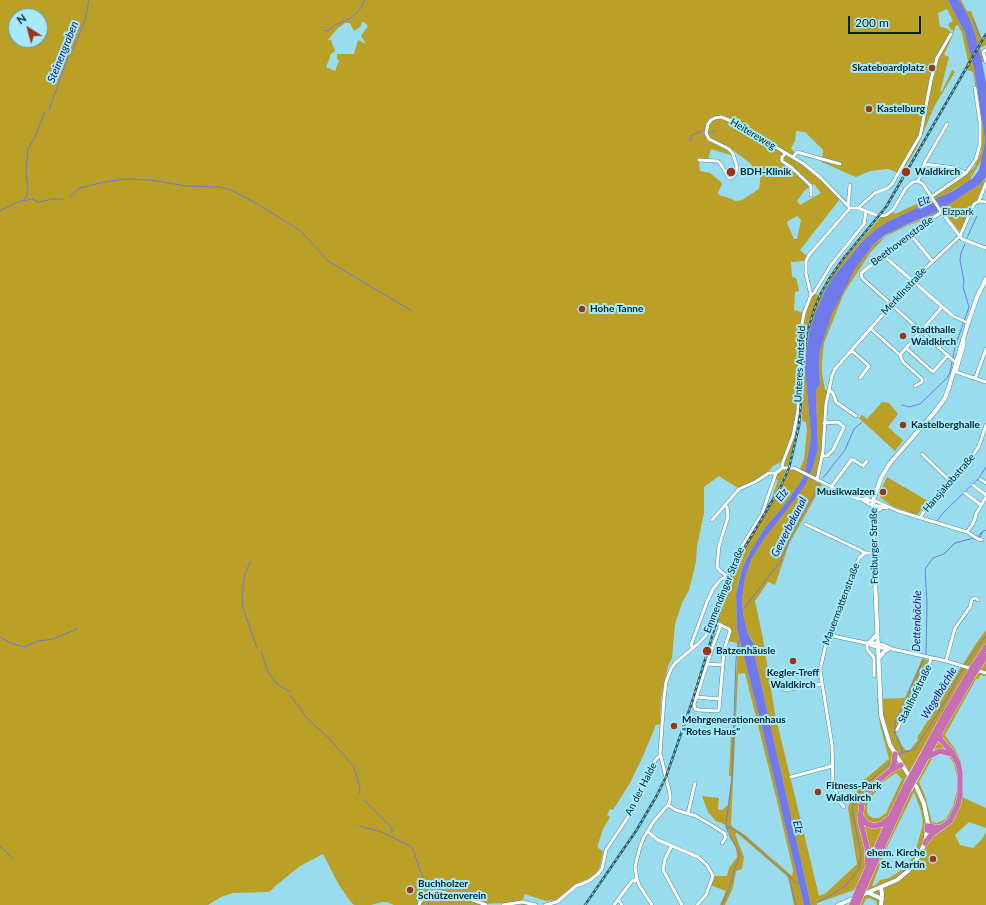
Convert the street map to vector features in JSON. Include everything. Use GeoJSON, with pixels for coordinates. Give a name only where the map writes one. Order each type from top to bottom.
{"type":"FeatureCollection","features":[{"type":"Feature","properties":{"kind":"highway"},"geometry":{"type":"LineString","coordinates":[[916,771],[925,759],[973,668],[986,648]]}},
{"type":"Feature","properties":{"kind":"highway"},"geometry":{"type":"LineString","coordinates":[[973,668],[986,656]]}},
{"type":"Feature","properties":{"kind":"highway"},"geometry":{"type":"LineString","coordinates":[[852,905],[940,723],[970,676]]}},
{"type":"Feature","properties":{"kind":"highway"},"geometry":{"type":"LineString","coordinates":[[925,843],[938,829],[952,818],[958,806],[960,794],[960,772],[956,759],[940,739],[940,732]]}},
{"type":"Feature","properties":{"kind":"highway"},"geometry":{"type":"LineString","coordinates":[[925,759],[940,751],[952,754]]}},
{"type":"Feature","properties":{"kind":"highway"},"geometry":{"type":"LineString","coordinates":[[892,768],[895,754]]}},
{"type":"Feature","properties":{"kind":"highway"},"geometry":{"type":"LineString","coordinates":[[868,866],[867,847],[860,825],[862,804],[867,793],[878,781],[892,768],[901,763]]}},
{"type":"Feature","properties":{"kind":"highway"},"geometry":{"type":"LineString","coordinates":[[857,905],[868,866],[890,818],[908,787]]}},
{"type":"Feature","properties":{"kind":"highway"},"geometry":{"type":"LineString","coordinates":[[860,815],[865,822],[874,826],[882,824],[890,818]]}},
{"type":"Feature","properties":{"kind":"highway"},"geometry":{"type":"LineString","coordinates":[[927,828],[938,829]]}},
{"type":"Feature","properties":{"kind":"street"},"geometry":{"type":"LineString","coordinates":[[858,208],[875,192],[888,188],[892,184],[920,136],[937,58],[951,34]]}},
{"type":"Feature","properties":{"kind":"street"},"geometry":{"type":"LineString","coordinates":[[986,50],[983,52],[986,61]]}},
{"type":"Feature","properties":{"kind":"street"},"geometry":{"type":"LineString","coordinates":[[932,197],[966,173],[976,158],[980,144],[980,122],[975,88]]}},
{"type":"Feature","properties":{"kind":"street","name":"Heitereweg"},"geometry":{"type":"LineString","coordinates":[[699,160],[720,163],[729,178],[733,177],[736,173],[733,154],[729,149],[709,139],[706,133],[708,124],[711,120],[721,116],[734,122],[785,154],[793,157],[813,171],[849,207]]}},
{"type":"Feature","properties":{"kind":"street"},"geometry":{"type":"LineString","coordinates":[[918,181],[924,164],[947,124]]}},
{"type":"Feature","properties":{"kind":"street","name":"Heitereweg"},"geometry":{"type":"LineString","coordinates":[[793,157],[797,152],[840,164]]}},
{"type":"Feature","properties":{"kind":"street"},"geometry":{"type":"LineString","coordinates":[[785,154],[782,157],[782,161],[792,168],[811,186],[811,195]]}},
{"type":"Feature","properties":{"kind":"street"},"geometry":{"type":"LineString","coordinates":[[924,164],[955,168],[966,173]]}},
{"type":"Feature","properties":{"kind":"street"},"geometry":{"type":"LineString","coordinates":[[849,207],[858,208],[881,216],[890,212],[910,183],[918,181],[923,184],[960,236],[966,241],[986,248]]}},
{"type":"Feature","properties":{"kind":"street"},"geometry":{"type":"LineString","coordinates":[[960,236],[974,204],[979,201],[986,183]]}},
{"type":"Feature","properties":{"kind":"street"},"geometry":{"type":"LineString","coordinates":[[811,295],[806,274],[806,261],[808,255],[849,207],[850,185]]}},
{"type":"Feature","properties":{"kind":"street"},"geometry":{"type":"LineString","coordinates":[[979,201],[986,202]]}},
{"type":"Feature","properties":{"kind":"street","name":"Unteres Amtsfeld"},"geometry":{"type":"LineString","coordinates":[[782,466],[796,425],[800,380],[801,328],[804,313],[811,295],[814,293],[831,265],[864,224],[866,211]]}},
{"type":"Feature","properties":{"kind":"street","name":"Beethovenstraße"},"geometry":{"type":"LineString","coordinates":[[892,304],[862,278],[861,273],[941,211]]}},
{"type":"Feature","properties":{"kind":"street"},"geometry":{"type":"LineString","coordinates":[[911,235],[932,261]]}},
{"type":"Feature","properties":{"kind":"street","name":"Merklinstraße"},"geometry":{"type":"LineString","coordinates":[[815,479],[823,456],[826,404],[835,369],[850,350],[913,280],[960,236]]}},
{"type":"Feature","properties":{"kind":"street"},"geometry":{"type":"LineString","coordinates":[[884,256],[953,316],[965,322]]}},
{"type":"Feature","properties":{"kind":"street","name":"Freiburger Straße"},"geometry":{"type":"LineString","coordinates":[[955,371],[954,361],[963,339],[965,322],[986,279]]}},
{"type":"Feature","properties":{"kind":"street"},"geometry":{"type":"LineString","coordinates":[[981,289],[986,291]]}},
{"type":"Feature","properties":{"kind":"street"},"geometry":{"type":"LineString","coordinates":[[892,304],[954,361]]}},
{"type":"Feature","properties":{"kind":"street"},"geometry":{"type":"LineString","coordinates":[[900,355],[942,307]]}},
{"type":"Feature","properties":{"kind":"street"},"geometry":{"type":"LineString","coordinates":[[870,328],[900,355],[903,362],[923,380],[915,386]]}},
{"type":"Feature","properties":{"kind":"street","name":"Freiburger Straße"},"geometry":{"type":"LineString","coordinates":[[908,774],[895,754],[881,715],[873,553],[873,502],[876,489],[890,463],[943,401],[964,345],[963,339]]}},
{"type":"Feature","properties":{"kind":"street"},"geometry":{"type":"LineString","coordinates":[[906,348],[933,372],[949,356]]}},
{"type":"Feature","properties":{"kind":"street"},"geometry":{"type":"LineString","coordinates":[[975,379],[986,349]]}},
{"type":"Feature","properties":{"kind":"street"},"geometry":{"type":"LineString","coordinates":[[850,350],[869,366],[860,378]]}},
{"type":"Feature","properties":{"kind":"street"},"geometry":{"type":"LineString","coordinates":[[955,371],[986,382]]}},
{"type":"Feature","properties":{"kind":"street"},"geometry":{"type":"LineString","coordinates":[[829,390],[833,394],[836,402],[856,416]]}},
{"type":"Feature","properties":{"kind":"street"},"geometry":{"type":"LineString","coordinates":[[823,456],[827,456],[833,450],[844,427],[838,422],[824,423]]}},
{"type":"Feature","properties":{"kind":"street","name":"Hansjakobstraße"},"geometry":{"type":"LineString","coordinates":[[920,518],[928,505],[968,464],[979,446],[986,425]]}},
{"type":"Feature","properties":{"kind":"street"},"geometry":{"type":"LineString","coordinates":[[922,454],[950,482]]}},
{"type":"Feature","properties":{"kind":"street"},"geometry":{"type":"LineString","coordinates":[[832,487],[852,459],[863,466],[867,461]]}},
{"type":"Feature","properties":{"kind":"street"},"geometry":{"type":"LineString","coordinates":[[712,520],[739,489],[755,482],[769,473],[776,473],[782,466],[798,470],[859,499],[889,508]]}},
{"type":"Feature","properties":{"kind":"street","name":"Emmendinger Straße"},"geometry":{"type":"LineString","coordinates":[[660,756],[664,699],[668,675],[675,663],[706,636],[736,554],[762,514],[776,473]]}},
{"type":"Feature","properties":{"kind":"street"},"geometry":{"type":"LineString","coordinates":[[980,478],[986,483]]}},
{"type":"Feature","properties":{"kind":"street"},"geometry":{"type":"LineString","coordinates":[[967,532],[986,496],[972,485]]}},
{"type":"Feature","properties":{"kind":"street"},"geometry":{"type":"LineString","coordinates":[[865,499],[876,489]]}},
{"type":"Feature","properties":{"kind":"street"},"geometry":{"type":"LineString","coordinates":[[964,493],[981,505]]}},
{"type":"Feature","properties":{"kind":"street"},"geometry":{"type":"LineString","coordinates":[[859,499],[865,499],[941,525],[967,532],[980,539]]}},
{"type":"Feature","properties":{"kind":"street"},"geometry":{"type":"LineString","coordinates":[[725,506],[727,507],[728,517],[720,541],[717,567],[720,572],[727,576]]}},
{"type":"Feature","properties":{"kind":"street"},"geometry":{"type":"LineString","coordinates":[[872,518],[876,512],[883,507]]}},
{"type":"Feature","properties":{"kind":"street"},"geometry":{"type":"LineString","coordinates":[[805,524],[865,553]]}},
{"type":"Feature","properties":{"kind":"street","name":"Mauermattenstraße"},"geometry":{"type":"LineString","coordinates":[[844,806],[840,802],[834,787],[832,745],[820,670],[828,635],[859,558],[865,553],[873,553]]}},
{"type":"Feature","properties":{"kind":"street"},"geometry":{"type":"LineString","coordinates":[[693,648],[690,645],[713,589],[720,580],[727,576]]}},
{"type":"Feature","properties":{"kind":"street"},"geometry":{"type":"LineString","coordinates":[[946,662],[954,628],[970,607],[972,599],[976,598],[978,600]]}},
{"type":"Feature","properties":{"kind":"street"},"geometry":{"type":"LineString","coordinates":[[712,621],[729,628],[730,631],[724,650],[718,711],[704,711],[695,708],[694,706],[721,625]]}},
{"type":"Feature","properties":{"kind":"street"},"geometry":{"type":"LineString","coordinates":[[874,676],[874,658],[867,649],[868,642],[877,634]]}},
{"type":"Feature","properties":{"kind":"street","name":"Stahlhofstraße"},"geometry":{"type":"LineString","coordinates":[[828,635],[868,642],[962,667],[973,668],[986,673]]}},
{"type":"Feature","properties":{"kind":"street"},"geometry":{"type":"LineString","coordinates":[[878,658],[890,649]]}},
{"type":"Feature","properties":{"kind":"street","name":"Stahlhofstraße"},"geometry":{"type":"LineString","coordinates":[[897,730],[924,670],[928,666],[930,658]]}},
{"type":"Feature","properties":{"kind":"street"},"geometry":{"type":"LineString","coordinates":[[707,664],[723,665]]}},
{"type":"Feature","properties":{"kind":"street"},"geometry":{"type":"LineString","coordinates":[[784,690],[822,684]]}},
{"type":"Feature","properties":{"kind":"street"},"geometry":{"type":"LineString","coordinates":[[696,697],[720,699]]}},
{"type":"Feature","properties":{"kind":"street"},"geometry":{"type":"LineString","coordinates":[[652,905],[644,894],[637,879],[635,867],[640,847],[647,831],[668,805],[670,794],[660,756]]}},
{"type":"Feature","properties":{"kind":"street","name":"An der Halde"},"geometry":{"type":"LineString","coordinates":[[545,905],[557,902],[576,886],[589,881],[602,869],[606,850],[636,805],[650,768],[660,756]]}},
{"type":"Feature","properties":{"kind":"street"},"geometry":{"type":"LineString","coordinates":[[791,777],[832,766]]}},
{"type":"Feature","properties":{"kind":"street"},"geometry":{"type":"LineString","coordinates":[[688,813],[695,783]]}},
{"type":"Feature","properties":{"kind":"street"},"geometry":{"type":"LineString","coordinates":[[838,905],[897,880],[908,871],[919,857],[925,843],[927,828],[924,804],[916,786]]}},
{"type":"Feature","properties":{"kind":"street"},"geometry":{"type":"LineString","coordinates":[[668,805],[676,810],[700,818],[724,833],[726,837],[722,843]]}},
{"type":"Feature","properties":{"kind":"street"},"geometry":{"type":"LineString","coordinates":[[647,831],[658,840],[671,847],[698,857],[707,865],[713,876],[706,895],[697,905]]}},
{"type":"Feature","properties":{"kind":"street"},"geometry":{"type":"LineString","coordinates":[[671,847],[664,859],[663,870],[682,905]]}},
{"type":"Feature","properties":{"kind":"street"},"geometry":{"type":"LineString","coordinates":[[614,905],[632,880],[637,879]]}},
{"type":"Feature","properties":{"kind":"street"},"geometry":{"type":"LineString","coordinates":[[880,888],[882,898],[881,905]]}},
{"type":"Feature","properties":{"kind":"street"},"geometry":{"type":"LineString","coordinates":[[419,905],[420,902],[432,892],[442,892],[465,897],[486,905]]}},
{"type":"Feature","properties":{"kind":"street"},"geometry":{"type":"LineString","coordinates":[[868,893],[882,898]]}},
{"type":"Feature","properties":{"kind":"street"},"geometry":{"type":"LineString","coordinates":[[618,900],[622,905]]}},
{"type":"Feature","properties":{"kind":"street"},"geometry":{"type":"LineString","coordinates":[[503,905],[522,902],[536,905]]}},
{"type":"Feature","properties":{"kind":"green space"},"geometry":{"type":"Polygon","coordinates":[[[0,0],[948,0],[968,42],[974,68],[985,139],[982,159],[969,181],[936,200],[933,197],[974,168],[981,152],[982,139],[980,112],[973,72],[967,70],[968,67],[966,65],[968,61],[962,33],[958,25],[956,25],[953,34],[953,30],[949,27],[948,24],[953,21],[947,9],[938,13],[940,27],[946,28],[951,32],[949,36],[952,37],[944,55],[949,57],[940,92],[942,91],[952,70],[955,72],[935,105],[917,147],[901,174],[888,169],[870,171],[856,177],[851,175],[822,162],[823,150],[805,132],[796,131],[795,141],[791,148],[795,153],[793,157],[813,171],[840,199],[800,250],[808,257],[806,261],[791,262],[792,277],[796,278],[799,291],[795,292],[794,310],[804,313],[814,293],[819,296],[809,321],[802,361],[800,362],[796,425],[783,462],[773,466],[770,470],[753,482],[738,488],[719,476],[704,487],[704,513],[697,546],[696,562],[689,590],[682,603],[675,624],[672,658],[668,666],[661,699],[660,724],[656,725],[630,783],[613,810],[610,809],[607,815],[610,817],[603,829],[598,844],[598,848],[603,851],[600,867],[593,877],[576,884],[556,900],[546,901],[525,894],[522,902],[531,905],[521,905],[520,902],[485,904],[474,901],[484,905],[394,905],[387,902],[382,902],[371,905],[354,905],[339,885],[323,854],[300,866],[269,892],[233,893],[221,897],[208,905],[0,905],[0,0]],[[362,22],[360,27],[354,31],[350,23],[345,23],[337,29],[328,40],[331,40],[335,51],[330,55],[326,67],[335,71],[339,61],[337,54],[354,54],[358,40],[366,44],[361,36],[368,26],[362,22]],[[726,145],[724,146],[734,156],[711,149],[708,160],[699,160],[700,171],[710,173],[721,182],[722,184],[718,193],[719,195],[735,201],[742,200],[759,189],[761,174],[754,169],[750,163],[726,145]],[[814,184],[804,191],[797,201],[800,205],[821,193],[814,184]],[[797,216],[787,223],[794,239],[797,239],[801,220],[797,216]]]}},
{"type":"Feature","properties":{"kind":"green space"},"geometry":{"type":"Polygon","coordinates":[[[959,0],[961,0],[967,11],[971,11],[982,39],[980,43],[986,38],[986,45],[980,48],[984,60],[982,61],[969,17],[959,0]]]}},
{"type":"Feature","properties":{"kind":"green space","name":"Elzpark"},"geometry":{"type":"Polygon","coordinates":[[[986,178],[977,199],[978,201],[973,204],[961,230],[959,231],[942,209],[980,184],[986,178]]]}},
{"type":"Feature","properties":{"kind":"green space"},"geometry":{"type":"Polygon","coordinates":[[[929,198],[933,201],[887,222],[875,230],[862,242],[834,276],[826,289],[816,311],[809,333],[806,355],[805,369],[811,437],[804,476],[789,499],[764,529],[750,552],[742,569],[736,594],[737,629],[804,905],[794,905],[787,876],[737,833],[735,834],[744,857],[742,869],[736,871],[733,888],[725,905],[720,905],[726,891],[710,885],[713,876],[727,876],[729,868],[737,857],[736,847],[730,838],[730,833],[727,830],[726,825],[716,821],[708,812],[702,796],[719,798],[718,809],[722,810],[728,805],[731,782],[731,776],[729,776],[731,736],[733,736],[738,643],[728,641],[732,631],[730,628],[718,622],[730,582],[746,545],[776,498],[790,468],[800,469],[804,459],[807,430],[806,422],[802,421],[804,360],[808,336],[814,312],[832,276],[841,263],[881,217],[885,217],[893,212],[895,214],[929,198]],[[745,673],[738,674],[731,825],[745,835],[792,876],[793,870],[745,673]]]}},
{"type":"Feature","properties":{"kind":"green space"},"geometry":{"type":"Polygon","coordinates":[[[939,211],[934,216],[909,225],[886,236],[870,253],[844,293],[824,343],[822,373],[825,390],[829,390],[826,404],[825,440],[817,480],[815,480],[822,485],[789,544],[775,585],[768,582],[755,601],[763,639],[775,714],[819,896],[826,893],[857,864],[848,808],[850,802],[864,780],[889,759],[880,725],[877,699],[905,698],[922,659],[928,660],[927,665],[923,668],[895,730],[902,746],[906,750],[910,750],[918,740],[917,738],[954,678],[986,630],[986,643],[956,690],[904,781],[912,792],[973,678],[986,659],[986,676],[980,675],[979,679],[976,679],[945,735],[955,749],[961,762],[963,778],[962,794],[964,798],[986,808],[986,828],[969,822],[955,835],[960,845],[973,848],[982,839],[986,832],[986,905],[877,905],[876,901],[870,898],[866,899],[863,905],[860,905],[868,885],[855,888],[854,890],[817,903],[817,905],[811,905],[755,657],[753,641],[748,634],[743,614],[742,600],[745,578],[752,558],[764,539],[797,497],[809,478],[812,470],[818,449],[816,390],[820,384],[820,350],[832,314],[855,269],[874,244],[891,232],[939,211]],[[940,754],[933,757],[919,782],[925,796],[932,822],[937,823],[946,819],[953,806],[957,790],[957,776],[954,764],[949,756],[940,754]],[[896,773],[883,782],[867,805],[868,815],[873,818],[879,818],[886,813],[902,779],[896,773]],[[914,792],[886,849],[872,886],[876,885],[880,880],[889,878],[903,869],[914,856],[923,821],[914,792]]]}},
{"type":"Feature","properties":{"kind":"green space"},"geometry":{"type":"Polygon","coordinates":[[[882,402],[889,403],[898,414],[888,427],[903,440],[895,451],[859,418],[862,415],[867,419],[882,402]]]}},
{"type":"Feature","properties":{"kind":"green space"},"geometry":{"type":"Polygon","coordinates":[[[795,437],[787,468],[774,497],[765,512],[767,504],[771,501],[778,480],[775,479],[777,474],[784,469],[784,463],[795,437]]]}},
{"type":"Feature","properties":{"kind":"green space"},"geometry":{"type":"Polygon","coordinates":[[[887,477],[928,501],[917,515],[892,506],[881,498],[879,494],[887,477]]]}},
{"type":"Feature","properties":{"kind":"shaded area"},"geometry":{"type":"Polygon","coordinates":[[[948,0],[959,0],[969,17],[982,61],[986,59],[982,62],[986,83],[986,177],[980,184],[939,211],[885,235],[874,244],[855,269],[832,314],[820,350],[820,384],[816,390],[818,449],[812,470],[806,484],[764,539],[752,558],[745,578],[742,600],[743,614],[748,634],[754,644],[755,657],[811,905],[804,905],[737,629],[736,594],[742,569],[750,552],[764,529],[789,499],[804,476],[811,437],[805,369],[806,355],[809,333],[816,311],[826,289],[834,276],[862,242],[875,230],[887,222],[953,191],[973,178],[979,170],[985,139],[974,68],[965,33],[948,0]]]}},
{"type":"Feature","properties":{"kind":"waterway","name":"Steinengraben"},"geometry":{"type":"LineString","coordinates":[[49,110],[68,57],[75,45],[86,17],[89,0]]}},
{"type":"Feature","properties":{"kind":"waterway"},"geometry":{"type":"LineString","coordinates":[[324,30],[328,31],[335,25],[351,18],[361,8],[365,0]]}},
{"type":"Feature","properties":{"kind":"waterway"},"geometry":{"type":"LineString","coordinates":[[973,19],[980,37]]}},
{"type":"Feature","properties":{"kind":"waterway","name":"Steinengraben"},"geometry":{"type":"LineString","coordinates":[[0,211],[26,198],[28,189],[26,174],[28,148],[34,139],[45,112]]}},
{"type":"Feature","properties":{"kind":"waterway"},"geometry":{"type":"LineString","coordinates":[[689,140],[691,140],[692,135],[702,131]]}},
{"type":"Feature","properties":{"kind":"waterway"},"geometry":{"type":"LineString","coordinates":[[709,133],[716,131]]}},
{"type":"Feature","properties":{"kind":"waterway"},"geometry":{"type":"LineString","coordinates":[[70,197],[80,188],[104,182],[126,179],[151,180],[186,186],[219,187],[231,190],[254,202],[301,231],[328,261],[412,311]]}},
{"type":"Feature","properties":{"kind":"waterway"},"geometry":{"type":"LineString","coordinates":[[23,201],[33,199],[38,202],[63,199]]}},
{"type":"Feature","properties":{"kind":"waterway","name":"Gewerbekanal"},"geometry":{"type":"LineString","coordinates":[[967,238],[977,216]]}},
{"type":"Feature","properties":{"kind":"waterway","name":"Gewerbekanal"},"geometry":{"type":"LineString","coordinates":[[902,405],[909,407],[920,404],[948,377],[950,372],[955,347],[969,307],[963,287],[964,281],[960,260],[965,244]]}},
{"type":"Feature","properties":{"kind":"waterway","name":"Gewerbekanal"},"geometry":{"type":"LineString","coordinates":[[823,478],[845,450],[854,429],[862,422]]}},
{"type":"Feature","properties":{"kind":"waterway"},"geometry":{"type":"LineString","coordinates":[[937,521],[943,513],[979,478],[986,467]]}},
{"type":"Feature","properties":{"kind":"waterway","name":"Gewerbekanal"},"geometry":{"type":"LineString","coordinates":[[742,611],[780,562],[793,531],[820,484]]}},
{"type":"Feature","properties":{"kind":"waterway","name":"Dettenbächle"},"geometry":{"type":"LineString","coordinates":[[977,537],[980,537],[983,531],[986,530]]}},
{"type":"Feature","properties":{"kind":"waterway","name":"Dettenbächle"},"geometry":{"type":"LineString","coordinates":[[978,536],[982,532]]}},
{"type":"Feature","properties":{"kind":"waterway","name":"Dettenbächle"},"geometry":{"type":"LineString","coordinates":[[926,655],[927,603],[925,569],[933,558],[944,554],[955,543],[974,538]]}},
{"type":"Feature","properties":{"kind":"waterway"},"geometry":{"type":"LineString","coordinates":[[250,562],[244,578],[242,596],[243,608],[257,648]]}},
{"type":"Feature","properties":{"kind":"waterway"},"geometry":{"type":"LineString","coordinates":[[0,637],[13,644],[25,647],[38,641],[53,639],[77,629]]}},
{"type":"Feature","properties":{"kind":"waterway","name":"Wegelbächle"},"geometry":{"type":"LineString","coordinates":[[899,755],[915,749],[946,700],[965,664],[986,636]]}},
{"type":"Feature","properties":{"kind":"waterway"},"geometry":{"type":"LineString","coordinates":[[722,905],[740,855],[727,830],[726,825],[732,777],[736,660],[738,643],[740,640]]}},
{"type":"Feature","properties":{"kind":"waterway"},"geometry":{"type":"LineString","coordinates":[[261,651],[268,672],[277,684],[290,692]]}},
{"type":"Feature","properties":{"kind":"waterway","name":"Dettenbächle"},"geometry":{"type":"LineString","coordinates":[[902,753],[902,749],[895,734],[895,723],[924,658]]}},
{"type":"Feature","properties":{"kind":"waterway"},"geometry":{"type":"LineString","coordinates":[[290,695],[308,719],[329,738],[354,767],[360,788],[359,794]]}},
{"type":"Feature","properties":{"kind":"waterway"},"geometry":{"type":"LineString","coordinates":[[818,902],[846,885],[859,869],[861,854],[852,810],[855,797],[863,787],[890,763]]}},
{"type":"Feature","properties":{"kind":"waterway"},"geometry":{"type":"LineString","coordinates":[[363,799],[392,828],[392,832]]}},
{"type":"Feature","properties":{"kind":"waterway"},"geometry":{"type":"LineString","coordinates":[[359,826],[382,832],[412,847],[430,897],[428,905]]}},
{"type":"Feature","properties":{"kind":"waterway"},"geometry":{"type":"LineString","coordinates":[[727,826],[741,834],[791,878],[790,882],[796,905]]}},
{"type":"Feature","properties":{"kind":"waterway"},"geometry":{"type":"LineString","coordinates":[[0,846],[13,859]]}},
{"type":"Feature","properties":{"kind":"waterway"},"geometry":{"type":"LineString","coordinates":[[794,881],[798,884]]}},
{"type":"Feature","properties":{"kind":"railway"},"geometry":{"type":"LineString","coordinates":[[585,905],[636,831],[666,777],[693,699],[736,562],[780,488],[789,468],[799,426],[802,371],[807,333],[821,293],[843,259],[886,207],[986,34]]}},
{"type":"Feature","properties":{"kind":"place","name":"Skateboardplatz"},"geometry":{"type":"Point","coordinates":[932,68]}},
{"type":"Feature","properties":{"kind":"place","name":"Kastelburg"},"geometry":{"type":"Point","coordinates":[869,109]}},
{"type":"Feature","properties":{"kind":"place","name":"BDH-Klinik"},"geometry":{"type":"Point","coordinates":[731,172]}},
{"type":"Feature","properties":{"kind":"place","name":"Waldkirch"},"geometry":{"type":"Point","coordinates":[906,172]}},
{"type":"Feature","properties":{"kind":"place","name":"Hohe Tanne"},"geometry":{"type":"Point","coordinates":[582,309]}},
{"type":"Feature","properties":{"kind":"place","name":"Stadthalle Waldkirch"},"geometry":{"type":"Point","coordinates":[903,336]}},
{"type":"Feature","properties":{"kind":"place","name":"Kastelberghalle"},"geometry":{"type":"Point","coordinates":[903,425]}},
{"type":"Feature","properties":{"kind":"place","name":"Musikwalzen"},"geometry":{"type":"Point","coordinates":[883,492]}},
{"type":"Feature","properties":{"kind":"place","name":"Batzenhäusle"},"geometry":{"type":"Point","coordinates":[707,651]}},
{"type":"Feature","properties":{"kind":"place","name":"Kegler-Treff Waldkirch"},"geometry":{"type":"Point","coordinates":[793,661]}},
{"type":"Feature","properties":{"kind":"place","name":"Mehrgenerationenhaus \"Rotes Haus\""},"geometry":{"type":"Point","coordinates":[674,726]}},
{"type":"Feature","properties":{"kind":"place","name":"Fitness-Park Waldkirch"},"geometry":{"type":"Point","coordinates":[818,792]}},
{"type":"Feature","properties":{"kind":"place","name":"ehem. Kirche St. Martin"},"geometry":{"type":"Point","coordinates":[933,859]}},
{"type":"Feature","properties":{"kind":"place","name":"Buchholzer Schützenverein"},"geometry":{"type":"Point","coordinates":[410,890]}},
{"type":"Feature","properties":{"kind":"water label","name":"Elz"},"geometry":{"type":"Point","coordinates":[924,201]}},
{"type":"Feature","properties":{"kind":"water label","name":"Elz"},"geometry":{"type":"Point","coordinates":[782,495]}},
{"type":"Feature","properties":{"kind":"water label","name":"Elz"},"geometry":{"type":"Point","coordinates":[798,827]}}]}
